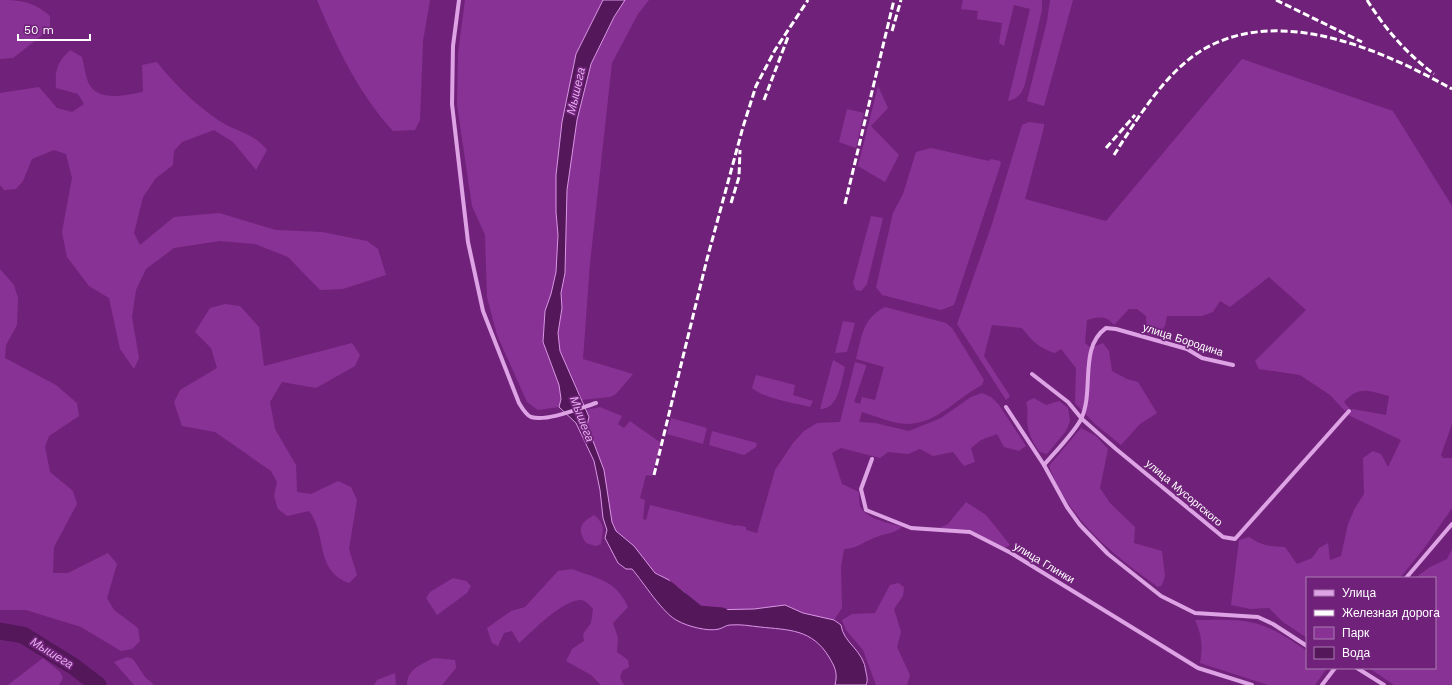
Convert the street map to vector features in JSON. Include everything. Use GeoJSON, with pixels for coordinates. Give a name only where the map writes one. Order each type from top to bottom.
{"type":"FeatureCollection","features":[{"type":"Feature","properties":{"kind":"street"},"geometry":{"type":"LineString","coordinates":[[459,0],[453,46],[452,104],[468,242],[483,311],[519,403],[524,411],[531,417],[542,418],[553,416],[596,403]]}},
{"type":"Feature","properties":{"kind":"street","name":"улица Бородина"},"geometry":{"type":"LineString","coordinates":[[1082,419],[1088,402],[1090,356],[1093,342],[1098,333],[1106,328],[1116,329],[1187,349],[1202,358],[1233,365]]}},
{"type":"Feature","properties":{"kind":"street","name":"улица Мусоргского"},"geometry":{"type":"LineString","coordinates":[[1032,374],[1068,402],[1082,419],[1223,537],[1235,539],[1348,410]]}},
{"type":"Feature","properties":{"kind":"street"},"geometry":{"type":"LineString","coordinates":[[1006,407],[1044,465],[1067,507],[1080,526],[1108,554],[1161,596],[1195,614],[1258,617],[1273,624],[1306,645]]}},
{"type":"Feature","properties":{"kind":"street"},"geometry":{"type":"LineString","coordinates":[[1044,465],[1082,419]]}},
{"type":"Feature","properties":{"kind":"street","name":"улица Глинки"},"geometry":{"type":"LineString","coordinates":[[872,458],[861,489],[866,510],[910,528],[970,532],[1011,553],[1198,668],[1252,685]]}},
{"type":"Feature","properties":{"kind":"street"},"geometry":{"type":"LineString","coordinates":[[1407,577],[1452,524]]}},
{"type":"Feature","properties":{"kind":"street"},"geometry":{"type":"LineString","coordinates":[[1322,685],[1333,669]]}},
{"type":"Feature","properties":{"kind":"street"},"geometry":{"type":"LineString","coordinates":[[1359,669],[1384,685]]}},
{"type":"Feature","properties":{"kind":"green space"},"geometry":{"type":"Polygon","coordinates":[[[0,0],[21,1],[33,5],[50,16],[50,29],[13,58],[0,59],[0,0]]]}},
{"type":"Feature","properties":{"kind":"green space"},"geometry":{"type":"Polygon","coordinates":[[[317,0],[430,0],[423,41],[420,120],[415,130],[393,131],[381,117],[349,69],[317,0]]]}},
{"type":"Feature","properties":{"kind":"green space"},"geometry":{"type":"Polygon","coordinates":[[[465,0],[603,0],[576,54],[562,122],[556,175],[556,212],[558,235],[556,272],[545,311],[543,342],[559,385],[561,399],[559,407],[538,410],[527,402],[497,335],[487,297],[485,235],[472,206],[457,105],[458,53],[465,0]]]}},
{"type":"Feature","properties":{"kind":"green space"},"geometry":{"type":"Polygon","coordinates":[[[625,0],[649,0],[638,14],[612,63],[590,263],[583,359],[633,374],[616,394],[610,397],[582,400],[560,351],[558,333],[562,308],[561,293],[565,273],[567,190],[577,120],[591,64],[614,17],[625,0]]]}},
{"type":"Feature","properties":{"kind":"green space"},"geometry":{"type":"Polygon","coordinates":[[[963,0],[1042,0],[1042,10],[1025,84],[1019,95],[1008,101],[1030,9],[1014,5],[1004,46],[999,43],[1002,23],[977,19],[978,11],[961,9],[963,0]]]}},
{"type":"Feature","properties":{"kind":"green space"},"geometry":{"type":"Polygon","coordinates":[[[1050,0],[1073,0],[1044,106],[1027,101],[1047,21],[1050,0]]]}},
{"type":"Feature","properties":{"kind":"green space"},"geometry":{"type":"Polygon","coordinates":[[[70,50],[82,57],[87,79],[92,89],[98,93],[112,96],[143,92],[142,65],[157,62],[178,86],[201,107],[218,120],[256,139],[267,150],[256,170],[233,142],[214,130],[182,142],[174,151],[173,165],[156,178],[143,197],[134,233],[140,245],[174,217],[219,213],[276,230],[322,232],[367,241],[378,249],[386,275],[343,289],[320,290],[288,257],[255,244],[220,241],[174,248],[146,269],[136,290],[132,317],[139,358],[134,369],[120,349],[109,298],[89,286],[67,257],[62,232],[72,178],[66,154],[54,150],[32,159],[23,181],[16,189],[4,190],[0,185],[0,93],[39,87],[57,108],[72,112],[84,104],[78,94],[56,88],[58,67],[62,59],[70,50]]]}},
{"type":"Feature","properties":{"kind":"green space"},"geometry":{"type":"Polygon","coordinates":[[[1242,59],[1393,111],[1452,206],[1452,424],[1441,455],[1443,458],[1452,458],[1452,508],[1425,547],[1401,577],[1306,577],[1306,637],[1283,622],[1269,608],[1251,609],[1231,605],[1239,540],[1249,537],[1266,545],[1285,547],[1297,564],[1312,558],[1319,548],[1328,543],[1330,560],[1341,556],[1348,524],[1355,508],[1364,494],[1363,458],[1373,451],[1381,454],[1388,467],[1401,440],[1348,415],[1352,409],[1386,415],[1389,396],[1370,391],[1360,391],[1349,397],[1344,402],[1350,409],[1345,411],[1330,395],[1300,375],[1259,369],[1255,361],[1306,310],[1269,277],[1230,307],[1220,301],[1213,312],[1202,316],[1167,316],[1165,326],[1157,337],[1147,334],[1146,316],[1137,309],[1129,309],[1114,325],[1105,318],[1087,320],[1085,343],[1091,348],[1103,343],[1109,351],[1112,371],[1127,379],[1138,382],[1157,413],[1140,424],[1121,445],[1095,424],[1075,403],[1076,368],[1061,349],[1055,353],[1045,349],[1032,340],[1022,328],[992,325],[984,356],[1010,396],[1006,400],[957,324],[991,227],[1022,125],[1029,122],[1044,124],[1025,199],[1106,221],[1242,59]]]}},
{"type":"Feature","properties":{"kind":"green space"},"geometry":{"type":"Polygon","coordinates":[[[878,86],[888,108],[871,126],[899,155],[885,182],[858,166],[878,86]]]}},
{"type":"Feature","properties":{"kind":"green space"},"geometry":{"type":"Polygon","coordinates":[[[847,109],[864,113],[856,148],[839,142],[847,109]]]}},
{"type":"Feature","properties":{"kind":"green space"},"geometry":{"type":"Polygon","coordinates":[[[931,148],[989,161],[991,159],[1000,161],[1001,163],[954,305],[941,310],[882,295],[876,287],[893,213],[903,194],[916,152],[931,148]]]}},
{"type":"Feature","properties":{"kind":"green space"},"geometry":{"type":"Polygon","coordinates":[[[871,216],[883,218],[867,284],[861,291],[856,290],[853,283],[871,216]]]}},
{"type":"Feature","properties":{"kind":"green space"},"geometry":{"type":"Polygon","coordinates":[[[0,269],[14,285],[18,298],[17,325],[6,345],[5,358],[56,385],[77,403],[79,416],[49,436],[45,447],[50,472],[73,491],[77,504],[54,547],[53,573],[68,573],[108,553],[117,564],[107,598],[114,610],[138,628],[140,641],[132,649],[121,651],[81,627],[26,610],[0,610],[0,269]]]}},
{"type":"Feature","properties":{"kind":"green space"},"geometry":{"type":"Polygon","coordinates":[[[225,304],[240,306],[259,327],[264,366],[352,343],[360,355],[355,366],[316,388],[282,382],[270,402],[275,429],[296,465],[297,492],[311,494],[338,481],[351,487],[357,500],[349,549],[357,575],[349,583],[338,577],[331,570],[326,561],[315,520],[309,511],[287,516],[278,509],[274,496],[277,482],[271,471],[215,432],[182,426],[174,402],[180,390],[217,368],[211,348],[195,332],[210,308],[225,304]]]}},
{"type":"Feature","properties":{"kind":"green space"},"geometry":{"type":"Polygon","coordinates":[[[885,307],[946,323],[952,328],[984,380],[982,385],[942,412],[925,421],[909,424],[896,423],[862,412],[859,422],[875,423],[909,431],[941,418],[971,397],[982,393],[991,397],[999,405],[1026,446],[1019,451],[1004,447],[997,434],[981,440],[971,448],[975,462],[964,466],[953,452],[933,456],[920,449],[908,454],[888,452],[880,458],[841,448],[832,453],[842,484],[859,492],[859,502],[861,508],[869,515],[902,527],[894,532],[874,538],[849,549],[844,549],[841,567],[842,608],[834,620],[803,613],[785,605],[754,609],[707,610],[698,614],[691,612],[672,587],[659,574],[655,573],[634,546],[616,531],[612,522],[604,470],[587,425],[589,417],[586,410],[600,407],[622,416],[618,424],[624,428],[630,421],[661,443],[652,476],[646,475],[640,498],[645,500],[643,519],[646,520],[650,505],[736,526],[746,527],[746,530],[757,533],[775,470],[793,443],[804,431],[817,423],[840,422],[855,362],[866,365],[866,367],[854,402],[860,404],[862,397],[875,400],[884,367],[856,359],[867,323],[877,312],[885,307]]]}},
{"type":"Feature","properties":{"kind":"green space"},"geometry":{"type":"Polygon","coordinates":[[[843,321],[855,323],[847,352],[835,353],[843,321]]]}},
{"type":"Feature","properties":{"kind":"green space"},"geometry":{"type":"Polygon","coordinates":[[[833,360],[845,367],[840,387],[835,400],[831,405],[820,409],[833,360]]]}},
{"type":"Feature","properties":{"kind":"green space"},"geometry":{"type":"Polygon","coordinates":[[[756,375],[795,385],[793,395],[813,401],[810,407],[772,398],[758,392],[752,388],[756,375]]]}},
{"type":"Feature","properties":{"kind":"green space"},"geometry":{"type":"Polygon","coordinates":[[[1034,398],[1046,405],[1059,401],[1068,408],[1070,421],[1066,431],[1047,454],[1038,450],[1031,438],[1028,428],[1026,402],[1034,398]]]}},
{"type":"Feature","properties":{"kind":"green space"},"geometry":{"type":"Polygon","coordinates":[[[671,418],[707,428],[703,444],[667,434],[671,418]]]}},
{"type":"Feature","properties":{"kind":"green space"},"geometry":{"type":"Polygon","coordinates":[[[1081,428],[1096,436],[1108,449],[1100,488],[1110,503],[1135,527],[1134,543],[1162,551],[1165,576],[1162,585],[1158,587],[1109,549],[1094,535],[1080,520],[1058,485],[1049,466],[1081,428]]]}},
{"type":"Feature","properties":{"kind":"green space"},"geometry":{"type":"Polygon","coordinates":[[[712,431],[757,443],[756,447],[744,455],[709,445],[712,431]]]}},
{"type":"Feature","properties":{"kind":"green space"},"geometry":{"type":"Polygon","coordinates":[[[966,502],[986,515],[1010,545],[1004,548],[971,530],[939,528],[948,524],[966,502]]]}},
{"type":"Feature","properties":{"kind":"green space"},"geometry":{"type":"Polygon","coordinates":[[[594,515],[603,528],[601,544],[596,546],[586,543],[581,534],[581,527],[583,524],[594,515]]]}},
{"type":"Feature","properties":{"kind":"green space"},"geometry":{"type":"Polygon","coordinates":[[[1452,549],[1452,685],[1394,685],[1370,669],[1436,669],[1436,577],[1416,577],[1430,567],[1447,559],[1452,549]]]}},
{"type":"Feature","properties":{"kind":"green space"},"geometry":{"type":"Polygon","coordinates":[[[572,569],[598,578],[612,586],[618,591],[628,607],[613,623],[618,638],[617,652],[628,660],[629,667],[622,671],[620,678],[624,685],[601,685],[591,675],[566,661],[572,649],[584,641],[583,634],[591,623],[593,609],[588,603],[581,600],[573,601],[557,610],[519,643],[512,631],[504,633],[498,646],[492,643],[487,628],[511,611],[525,607],[558,571],[572,569]]]}},
{"type":"Feature","properties":{"kind":"green space"},"geometry":{"type":"Polygon","coordinates":[[[453,578],[466,581],[471,586],[467,593],[437,615],[426,598],[430,592],[453,578]]]}},
{"type":"Feature","properties":{"kind":"green space"},"geometry":{"type":"Polygon","coordinates":[[[898,583],[904,587],[903,596],[894,609],[901,632],[897,647],[910,675],[907,685],[876,685],[863,650],[846,630],[842,620],[852,614],[875,613],[890,585],[898,583]]]}},
{"type":"Feature","properties":{"kind":"green space"},"geometry":{"type":"Polygon","coordinates":[[[1195,620],[1235,620],[1258,624],[1271,629],[1306,650],[1306,669],[1326,669],[1315,685],[1268,685],[1200,663],[1201,642],[1195,620]]]}},
{"type":"Feature","properties":{"kind":"green space"},"geometry":{"type":"Polygon","coordinates":[[[127,657],[133,659],[145,677],[154,685],[134,685],[114,662],[127,657]]]}},
{"type":"Feature","properties":{"kind":"green space"},"geometry":{"type":"Polygon","coordinates":[[[43,658],[60,672],[63,678],[59,685],[8,685],[43,658]]]}},
{"type":"Feature","properties":{"kind":"green space"},"geometry":{"type":"Polygon","coordinates":[[[434,658],[455,660],[456,668],[442,685],[407,685],[412,671],[434,658]]]}},
{"type":"Feature","properties":{"kind":"green space"},"geometry":{"type":"Polygon","coordinates":[[[395,673],[396,685],[374,685],[377,680],[395,673]]]}},
{"type":"Feature","properties":{"kind":"water"},"geometry":{"type":"Polygon","coordinates":[[[603,0],[625,0],[614,17],[591,64],[577,120],[567,190],[565,273],[561,293],[562,308],[558,333],[560,351],[589,417],[587,425],[604,470],[612,522],[616,531],[634,546],[655,573],[669,580],[672,587],[677,587],[685,593],[685,606],[691,612],[698,614],[706,610],[754,609],[785,605],[803,613],[834,620],[841,625],[845,637],[862,658],[867,676],[866,685],[835,685],[835,670],[829,657],[815,641],[799,633],[790,630],[738,625],[729,625],[719,629],[709,630],[692,627],[678,621],[666,612],[632,569],[626,569],[618,563],[605,538],[607,530],[603,518],[600,490],[594,461],[576,423],[559,407],[561,399],[559,385],[543,342],[545,311],[556,272],[558,235],[556,212],[556,175],[562,122],[576,54],[603,0]]]}},
{"type":"Feature","properties":{"kind":"waterway","name":"Мышега"},"geometry":{"type":"LineString","coordinates":[[667,589],[698,614],[722,616]]}},
{"type":"Feature","properties":{"kind":"waterway","name":"Мышега"},"geometry":{"type":"LineString","coordinates":[[0,631],[23,635],[73,666],[98,685]]}},
{"type":"Feature","properties":{"kind":"railway"},"geometry":{"type":"LineString","coordinates":[[654,475],[707,259],[743,127],[756,86],[775,50],[808,0]]}},
{"type":"Feature","properties":{"kind":"railway"},"geometry":{"type":"LineString","coordinates":[[845,204],[894,0]]}},
{"type":"Feature","properties":{"kind":"railway"},"geometry":{"type":"LineString","coordinates":[[892,31],[901,0]]}},
{"type":"Feature","properties":{"kind":"railway"},"geometry":{"type":"LineString","coordinates":[[1276,0],[1362,42]]}},
{"type":"Feature","properties":{"kind":"railway"},"geometry":{"type":"LineString","coordinates":[[1367,0],[1381,21],[1397,40],[1434,74]]}},
{"type":"Feature","properties":{"kind":"railway"},"geometry":{"type":"LineString","coordinates":[[1114,155],[1132,126],[1153,97],[1177,70],[1190,58],[1204,49],[1234,36],[1265,31],[1298,32],[1331,38],[1395,60],[1452,89]]}},
{"type":"Feature","properties":{"kind":"railway"},"geometry":{"type":"LineString","coordinates":[[764,100],[788,37]]}},
{"type":"Feature","properties":{"kind":"railway"},"geometry":{"type":"LineString","coordinates":[[1106,148],[1135,115]]}},
{"type":"Feature","properties":{"kind":"railway"},"geometry":{"type":"LineString","coordinates":[[731,203],[739,177],[740,150]]}}]}
